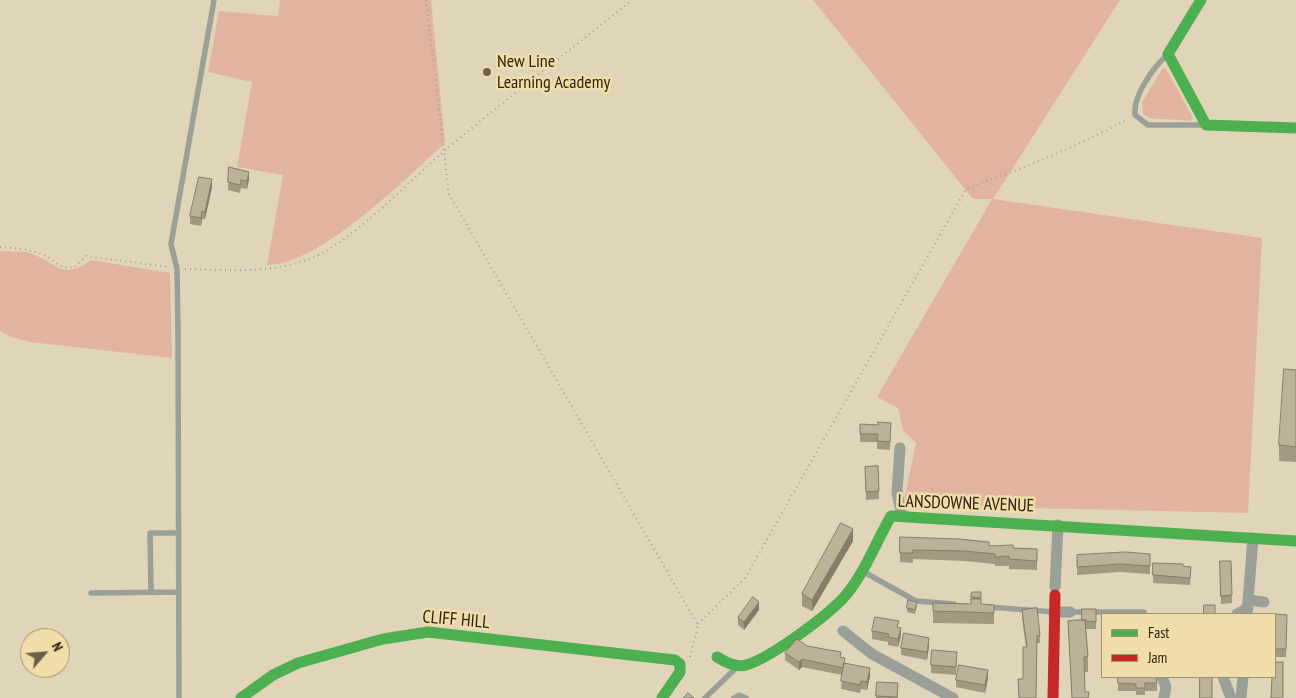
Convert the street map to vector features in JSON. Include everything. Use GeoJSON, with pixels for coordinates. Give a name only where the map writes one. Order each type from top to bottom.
{"type":"FeatureCollection","features":[{"type":"Feature","properties":{"kind":"street"},"geometry":{"type":"LineString","coordinates":[[1201,0],[1168,54],[1206,125],[1296,128]]}},
{"type":"Feature","properties":{"kind":"street"},"geometry":{"type":"LineString","coordinates":[[900,448],[897,493],[902,516]]}},
{"type":"Feature","properties":{"kind":"street","name":"LANSDOWNE AVENUE"},"geometry":{"type":"LineString","coordinates":[[740,665],[746,664],[828,612],[844,598],[862,571],[874,544],[891,516],[1296,541]]}},
{"type":"Feature","properties":{"kind":"street"},"geometry":{"type":"LineString","coordinates":[[1053,698],[1058,525]]}},
{"type":"Feature","properties":{"kind":"street"},"geometry":{"type":"LineString","coordinates":[[1253,538],[1248,607],[1264,602]]}},
{"type":"Feature","properties":{"kind":"street"},"geometry":{"type":"LineString","coordinates":[[1055,612],[1070,612]]}},
{"type":"Feature","properties":{"kind":"street"},"geometry":{"type":"LineString","coordinates":[[843,631],[872,654],[953,698]]}},
{"type":"Feature","properties":{"kind":"street","name":"CLIFF HILL"},"geometry":{"type":"LineString","coordinates":[[241,698],[273,675],[298,663],[383,639],[428,632],[669,659],[680,664]]}},
{"type":"Feature","properties":{"kind":"street"},"geometry":{"type":"LineString","coordinates":[[717,657],[729,664],[740,665]]}},
{"type":"Feature","properties":{"kind":"street"},"geometry":{"type":"LineString","coordinates":[[662,698],[680,672],[680,664]]}},
{"type":"Feature","properties":{"kind":"street"},"geometry":{"type":"LineString","coordinates":[[1162,678],[1166,687],[1164,698]]}},
{"type":"Feature","properties":{"kind":"street"},"geometry":{"type":"LineString","coordinates":[[1223,678],[1231,698]]}},
{"type":"Feature","properties":{"kind":"street"},"geometry":{"type":"LineString","coordinates":[[1241,698],[1243,678]]}},
{"type":"Feature","properties":{"kind":"lane"},"geometry":{"type":"LineString","coordinates":[[179,698],[180,533],[177,269],[170,244],[214,0]]}},
{"type":"Feature","properties":{"kind":"lane"},"geometry":{"type":"LineString","coordinates":[[1168,54],[1160,62],[1136,100],[1135,115],[1148,125],[1206,125]]}},
{"type":"Feature","properties":{"kind":"lane"},"geometry":{"type":"LineString","coordinates":[[151,592],[150,534],[180,533]]}},
{"type":"Feature","properties":{"kind":"lane"},"geometry":{"type":"LineString","coordinates":[[862,571],[916,601],[966,605]]}},
{"type":"Feature","properties":{"kind":"lane"},"geometry":{"type":"LineString","coordinates":[[91,593],[179,592]]}},
{"type":"Feature","properties":{"kind":"lane"},"geometry":{"type":"LineString","coordinates":[[986,606],[1055,612]]}},
{"type":"Feature","properties":{"kind":"lane"},"geometry":{"type":"LineString","coordinates":[[1070,612],[1144,612]]}},
{"type":"Feature","properties":{"kind":"lane"},"geometry":{"type":"LineString","coordinates":[[708,697],[740,665]]}},
{"type":"Feature","properties":{"kind":"lane"},"geometry":{"type":"LineString","coordinates":[[734,698],[739,695],[746,698]]}},
{"type":"Feature","properties":{"kind":"path"},"geometry":{"type":"LineString","coordinates":[[426,0],[449,194],[698,624]]}},
{"type":"Feature","properties":{"kind":"path"},"geometry":{"type":"LineString","coordinates":[[0,247],[35,252],[47,256],[60,267],[74,268],[86,256],[177,269],[259,270],[286,267],[311,259],[363,223],[443,153],[632,0]]}},
{"type":"Feature","properties":{"kind":"path"},"geometry":{"type":"LineString","coordinates":[[680,664],[692,656],[698,624],[744,578],[966,189],[1086,141],[1135,115]]}},
{"type":"Feature","properties":{"kind":"shaded area"},"geometry":{"type":"Polygon","coordinates":[[[280,0],[431,0],[445,143],[386,197],[336,236],[312,251],[288,261],[267,265],[283,175],[237,167],[252,82],[208,72],[219,11],[278,16],[280,0]]]}},
{"type":"Feature","properties":{"kind":"shaded area"},"geometry":{"type":"Polygon","coordinates":[[[813,0],[1120,0],[993,199],[1262,238],[1248,513],[903,505],[916,443],[903,430],[898,408],[877,397],[992,199],[973,199],[813,0]]]}},
{"type":"Feature","properties":{"kind":"shaded area"},"geometry":{"type":"Polygon","coordinates":[[[1163,68],[1166,69],[1193,118],[1191,121],[1149,118],[1143,114],[1142,102],[1163,68]]]}},
{"type":"Feature","properties":{"kind":"shaded area"},"geometry":{"type":"Polygon","coordinates":[[[0,251],[31,253],[57,267],[68,270],[82,266],[91,260],[170,273],[172,358],[30,342],[11,337],[0,331],[0,251]]]}},
{"type":"Feature","properties":{"kind":"building"},"geometry":{"type":"Polygon","coordinates":[[[229,167],[249,172],[247,181],[241,180],[240,185],[228,182],[229,167]]]}},
{"type":"Feature","properties":{"kind":"building"},"geometry":{"type":"Polygon","coordinates":[[[199,177],[212,179],[205,212],[202,211],[201,218],[190,216],[199,177]]]}},
{"type":"Feature","properties":{"kind":"building"},"geometry":{"type":"Polygon","coordinates":[[[1284,369],[1296,370],[1296,447],[1279,445],[1284,369]]]}},
{"type":"Feature","properties":{"kind":"building"},"geometry":{"type":"Polygon","coordinates":[[[878,422],[891,423],[890,442],[877,441],[878,434],[860,434],[860,424],[878,425],[878,422]]]}},
{"type":"Feature","properties":{"kind":"building"},"geometry":{"type":"Polygon","coordinates":[[[878,466],[879,491],[866,492],[865,467],[878,466]]]}},
{"type":"Feature","properties":{"kind":"building"},"geometry":{"type":"Polygon","coordinates":[[[841,523],[853,529],[812,600],[802,594],[841,523]]]}},
{"type":"Feature","properties":{"kind":"building"},"geometry":{"type":"Polygon","coordinates":[[[900,537],[959,539],[989,542],[989,546],[1013,545],[1013,548],[1037,549],[1037,561],[1009,559],[1009,556],[995,557],[995,554],[965,551],[913,550],[913,553],[900,553],[900,537]]]}},
{"type":"Feature","properties":{"kind":"building"},"geometry":{"type":"Polygon","coordinates":[[[1126,552],[1150,554],[1150,566],[1120,564],[1077,567],[1077,555],[1126,552]]]}},
{"type":"Feature","properties":{"kind":"building"},"geometry":{"type":"Polygon","coordinates":[[[1220,561],[1231,561],[1232,595],[1221,596],[1220,561]]]}},
{"type":"Feature","properties":{"kind":"building"},"geometry":{"type":"Polygon","coordinates":[[[1153,563],[1183,564],[1183,566],[1191,567],[1190,578],[1153,575],[1153,563]]]}},
{"type":"Feature","properties":{"kind":"building"},"geometry":{"type":"Polygon","coordinates":[[[972,592],[981,592],[981,598],[971,597],[972,592]]]}},
{"type":"Feature","properties":{"kind":"building"},"geometry":{"type":"Polygon","coordinates":[[[753,597],[759,602],[744,622],[738,618],[753,597]]]}},
{"type":"Feature","properties":{"kind":"building"},"geometry":{"type":"Polygon","coordinates":[[[971,599],[981,599],[981,604],[994,605],[994,613],[933,611],[933,603],[971,604],[971,599]]]}},
{"type":"Feature","properties":{"kind":"building"},"geometry":{"type":"Polygon","coordinates":[[[908,600],[917,602],[915,610],[907,608],[908,600]]]}},
{"type":"Feature","properties":{"kind":"building"},"geometry":{"type":"Polygon","coordinates":[[[1204,605],[1215,605],[1215,613],[1204,613],[1204,605]]]}},
{"type":"Feature","properties":{"kind":"building"},"geometry":{"type":"Polygon","coordinates":[[[1037,608],[1040,635],[1037,636],[1036,698],[1019,698],[1018,679],[1023,679],[1023,647],[1027,647],[1022,610],[1037,608]]]}},
{"type":"Feature","properties":{"kind":"building"},"geometry":{"type":"Polygon","coordinates":[[[1082,609],[1096,609],[1096,622],[1082,620],[1082,609]]]}},
{"type":"Feature","properties":{"kind":"building"},"geometry":{"type":"Polygon","coordinates":[[[1276,614],[1287,615],[1286,649],[1276,649],[1276,614]]]}},
{"type":"Feature","properties":{"kind":"building"},"geometry":{"type":"Polygon","coordinates":[[[875,617],[899,621],[897,627],[901,628],[898,639],[888,637],[889,634],[872,631],[875,617]]]}},
{"type":"Feature","properties":{"kind":"building"},"geometry":{"type":"Polygon","coordinates":[[[1085,620],[1088,656],[1084,657],[1085,692],[1089,692],[1088,698],[1072,698],[1068,621],[1085,620]]]}},
{"type":"Feature","properties":{"kind":"building"},"geometry":{"type":"Polygon","coordinates":[[[904,633],[929,638],[927,652],[901,648],[904,633]]]}},
{"type":"Feature","properties":{"kind":"building"},"geometry":{"type":"Polygon","coordinates":[[[797,639],[807,646],[841,652],[840,657],[845,658],[843,668],[802,659],[799,662],[785,653],[797,639]]]}},
{"type":"Feature","properties":{"kind":"building"},"geometry":{"type":"Polygon","coordinates":[[[932,650],[957,652],[956,667],[931,665],[932,650]]]}},
{"type":"Feature","properties":{"kind":"building"},"geometry":{"type":"Polygon","coordinates":[[[1276,662],[1283,662],[1283,698],[1271,698],[1272,678],[1276,678],[1276,662]]]}},
{"type":"Feature","properties":{"kind":"building"},"geometry":{"type":"Polygon","coordinates":[[[844,663],[870,668],[867,682],[861,681],[860,685],[841,681],[844,663]]]}},
{"type":"Feature","properties":{"kind":"building"},"geometry":{"type":"Polygon","coordinates":[[[959,665],[988,670],[985,685],[956,680],[959,665]]]}},
{"type":"Feature","properties":{"kind":"building"},"geometry":{"type":"Polygon","coordinates":[[[1118,678],[1156,678],[1157,683],[1145,683],[1145,688],[1136,688],[1136,684],[1118,683],[1118,678]]]}},
{"type":"Feature","properties":{"kind":"building"},"geometry":{"type":"Polygon","coordinates":[[[1200,678],[1212,678],[1212,698],[1200,698],[1200,678]]]}},
{"type":"Feature","properties":{"kind":"building"},"geometry":{"type":"Polygon","coordinates":[[[877,682],[898,683],[897,697],[876,696],[877,682]]]}},
{"type":"Feature","properties":{"kind":"building"},"geometry":{"type":"Polygon","coordinates":[[[688,693],[694,698],[684,698],[688,693]]]}},
{"type":"Feature","properties":{"kind":"traffic: fast"},"geometry":{"type":"LineString","coordinates":[[1201,0],[1168,54],[1206,125],[1296,128]]}},
{"type":"Feature","properties":{"kind":"traffic: fast"},"geometry":{"type":"LineString","coordinates":[[717,657],[727,663],[738,666],[746,665],[784,645],[827,613],[853,586],[891,516],[1296,541]]}},
{"type":"Feature","properties":{"kind":"traffic: fast"},"geometry":{"type":"LineString","coordinates":[[241,698],[273,675],[298,663],[383,639],[428,632],[675,660],[680,664],[680,672],[662,698]]}},
{"type":"Feature","properties":{"kind":"traffic: jam"},"geometry":{"type":"LineString","coordinates":[[1053,698],[1055,595]]}},
{"type":"Feature","properties":{"kind":"place","name":"New Line Learning Academy"},"geometry":{"type":"Point","coordinates":[487,72]}}]}
